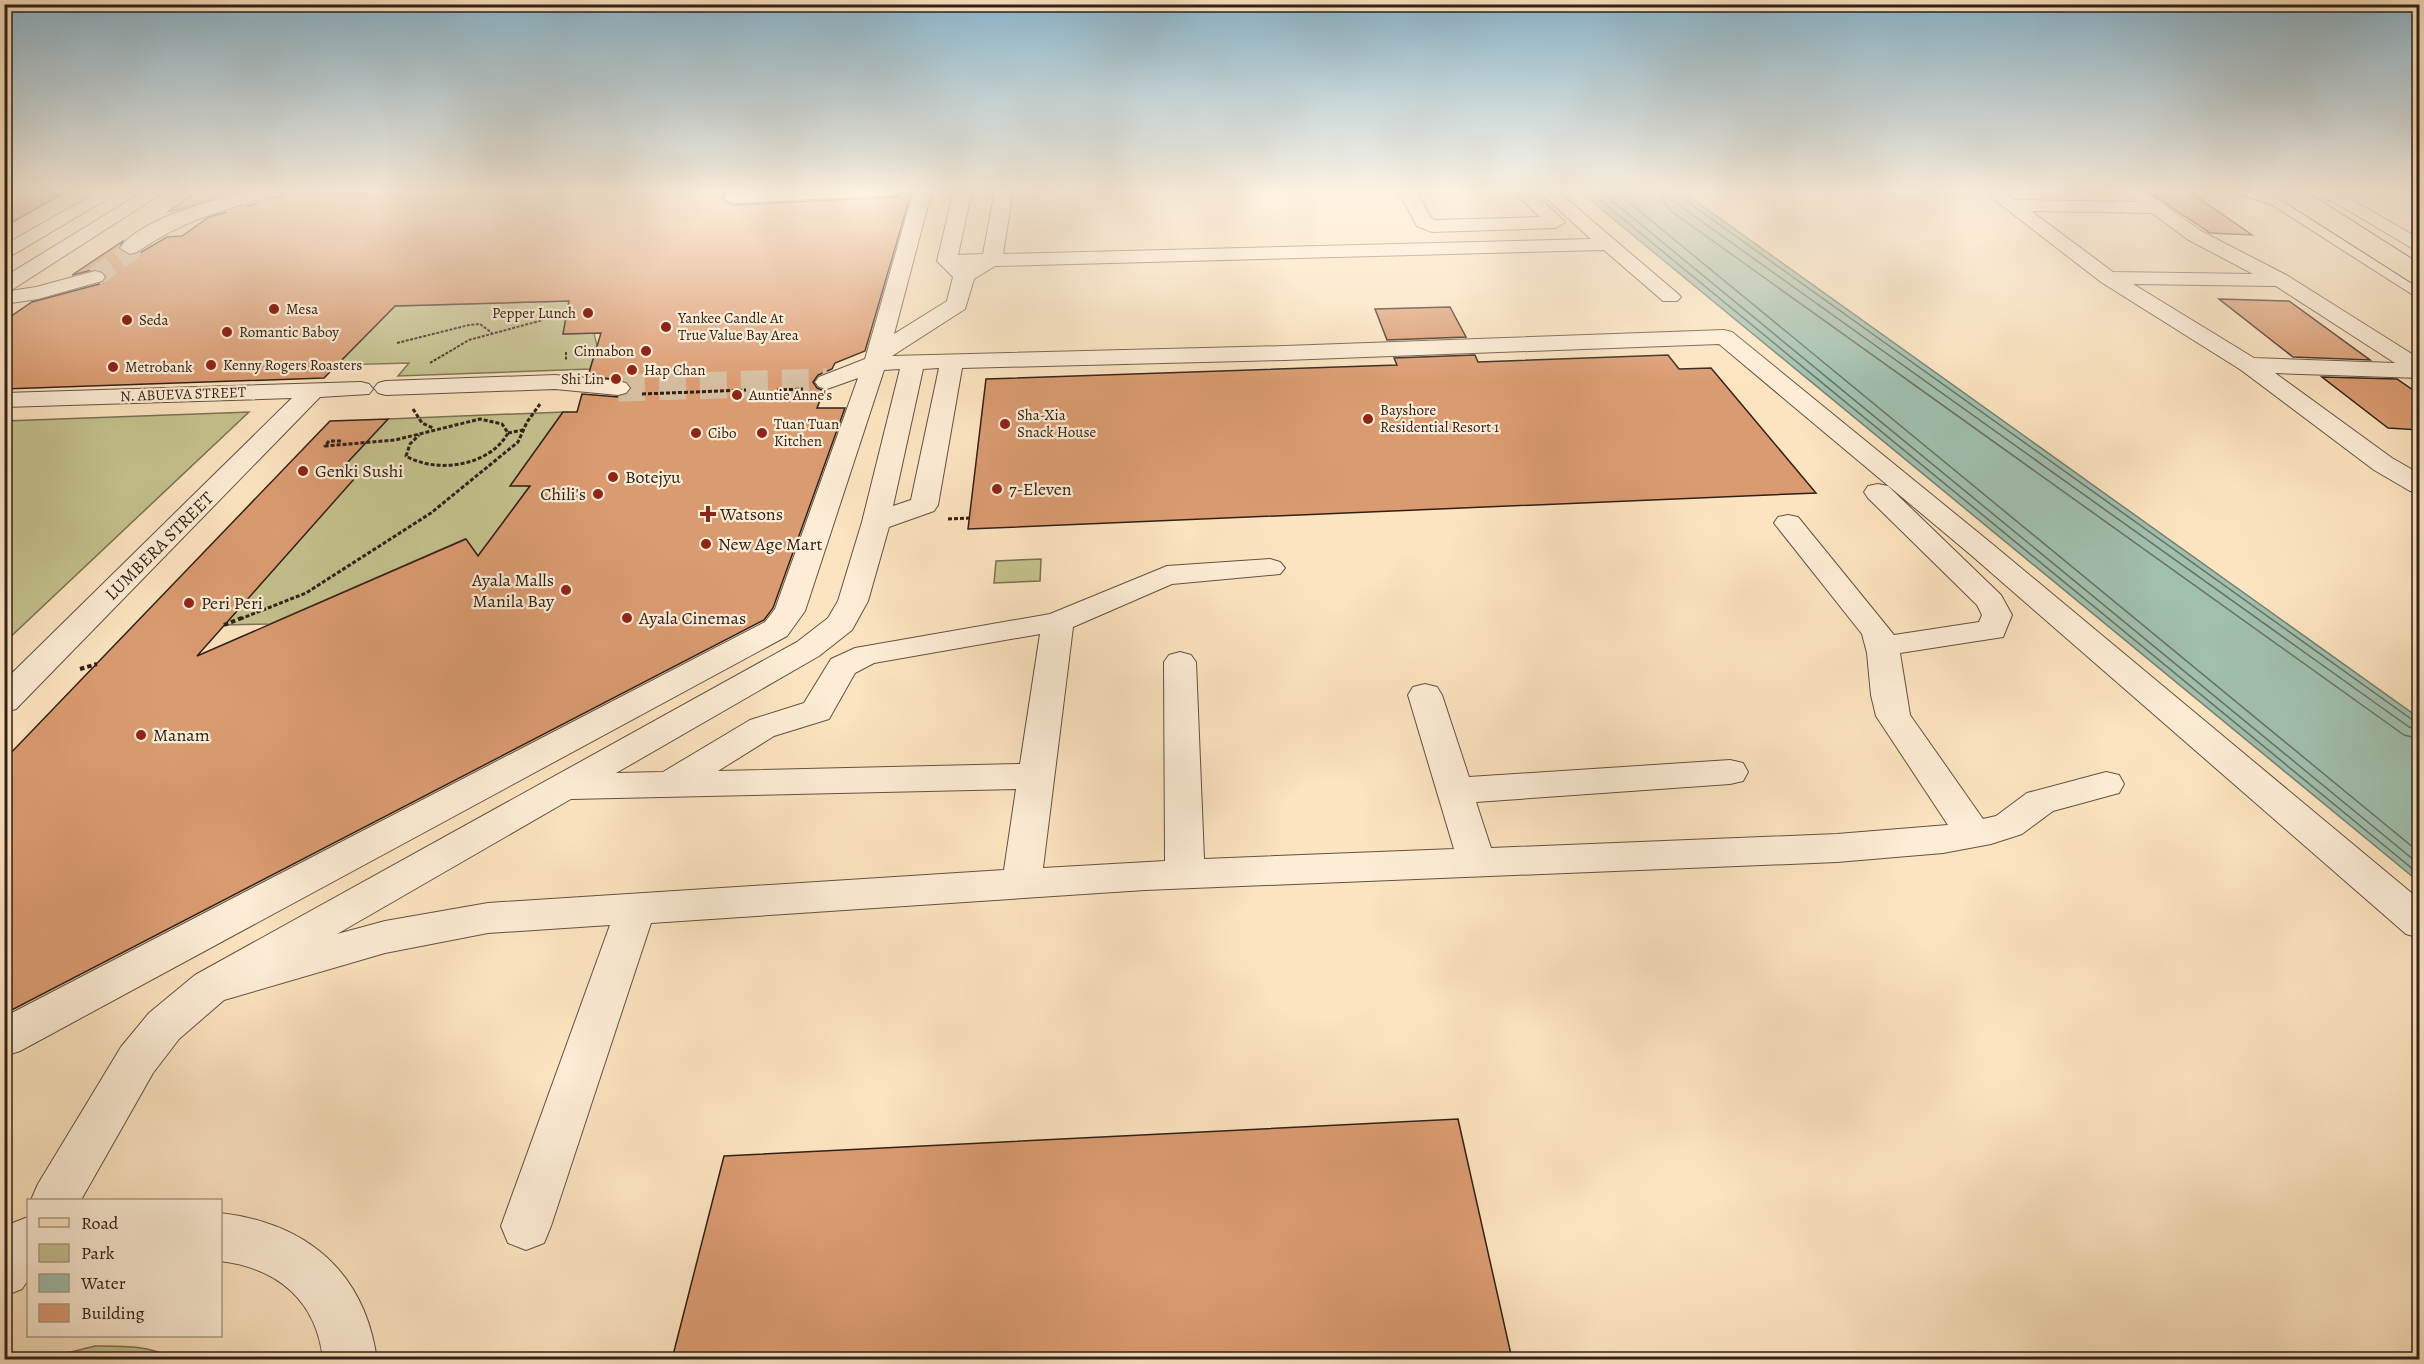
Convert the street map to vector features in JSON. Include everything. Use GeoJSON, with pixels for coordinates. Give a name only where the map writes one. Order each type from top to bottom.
{"type":"FeatureCollection","features":[{"type":"Feature","properties":{"kind":"main road"},"geometry":{"type":"LineString","coordinates":[[2382,254],[2420,276]]}},
{"type":"Feature","properties":{"kind":"main road"},"geometry":{"type":"LineString","coordinates":[[2405,254],[2420,263]]}},
{"type":"Feature","properties":{"kind":"street"},"geometry":{"type":"LineString","coordinates":[[4,286],[55,254]]}},
{"type":"Feature","properties":{"kind":"street"},"geometry":{"type":"LineString","coordinates":[[4,1038],[776,629],[790,611],[876,359],[903,254]]}},
{"type":"Feature","properties":{"kind":"street"},"geometry":{"type":"LineString","coordinates":[[946,261],[948,254]]}},
{"type":"Feature","properties":{"kind":"street"},"geometry":{"type":"LineString","coordinates":[[827,382],[876,359],[957,304],[964,276],[992,259],[993,254]]}},
{"type":"Feature","properties":{"kind":"street"},"geometry":{"type":"LineString","coordinates":[[946,261],[1211,254]]}},
{"type":"Feature","properties":{"kind":"street"},"geometry":{"type":"LineString","coordinates":[[1618,254],[1670,297]]}},
{"type":"Feature","properties":{"kind":"street"},"geometry":{"type":"LineString","coordinates":[[2076,254],[2108,278],[2248,365],[2383,464],[2420,485]]}},
{"type":"Feature","properties":{"kind":"street"},"geometry":{"type":"LineString","coordinates":[[2230,254],[2281,280],[2420,370]]}},
{"type":"Feature","properties":{"kind":"street"},"geometry":{"type":"LineString","coordinates":[[2362,254],[2420,291]]}},
{"type":"Feature","properties":{"kind":"street"},"geometry":{"type":"LineString","coordinates":[[946,261],[964,276]]}},
{"type":"Feature","properties":{"kind":"street"},"geometry":{"type":"LineString","coordinates":[[4,298],[38,293],[95,277]]}},
{"type":"Feature","properties":{"kind":"street"},"geometry":{"type":"LineString","coordinates":[[2108,278],[2281,280]]}},
{"type":"Feature","properties":{"kind":"street"},"geometry":{"type":"LineString","coordinates":[[876,359],[914,362],[1288,361],[1724,337],[1981,549],[2420,923]]}},
{"type":"Feature","properties":{"kind":"street"},"geometry":{"type":"LineString","coordinates":[[876,522],[924,505],[952,361]]}},
{"type":"Feature","properties":{"kind":"street"},"geometry":{"type":"LineString","coordinates":[[56,1199],[136,1060],[164,1026],[210,987],[808,649],[842,622],[853,601],[876,522],[914,362]]}},
{"type":"Feature","properties":{"kind":"street"},"geometry":{"type":"LineString","coordinates":[[2248,365],[2420,370]]}},
{"type":"Feature","properties":{"kind":"street"},"geometry":{"type":"LineString","coordinates":[[401,393],[555,382],[618,388]]}},
{"type":"Feature","properties":{"kind":"street","name":"N. ABUEVA STREET"},"geometry":{"type":"LineString","coordinates":[[4,400],[153,389],[361,389]]}},
{"type":"Feature","properties":{"kind":"street","name":"LUMBERA STREET"},"geometry":{"type":"LineString","coordinates":[[4,701],[314,390]]}},
{"type":"Feature","properties":{"kind":"street"},"geometry":{"type":"LineString","coordinates":[[1878,492],[1990,602],[1997,615],[1992,630],[1884,646]]}},
{"type":"Feature","properties":{"kind":"street"},"geometry":{"type":"LineString","coordinates":[[1788,523],[1877,632],[1884,646],[1886,699],[1893,716],[1974,834]]}},
{"type":"Feature","properties":{"kind":"street"},"geometry":{"type":"LineString","coordinates":[[669,785],[762,728],[817,711],[842,666],[866,655],[1058,622],[1167,575],[1270,568]]}},
{"type":"Feature","properties":{"kind":"street"},"geometry":{"type":"LineString","coordinates":[[1021,884],[1034,776],[1058,622]]}},
{"type":"Feature","properties":{"kind":"street"},"geometry":{"type":"LineString","coordinates":[[1180,662],[1185,874]]}},
{"type":"Feature","properties":{"kind":"street"},"geometry":{"type":"LineString","coordinates":[[1425,695],[1477,863]]}},
{"type":"Feature","properties":{"kind":"street"},"geometry":{"type":"LineString","coordinates":[[1455,791],[1730,772]]}},
{"type":"Feature","properties":{"kind":"street"},"geometry":{"type":"LineString","coordinates":[[562,787],[1034,776]]}},
{"type":"Feature","properties":{"kind":"street"},"geometry":{"type":"LineString","coordinates":[[210,987],[318,954],[385,937],[488,918],[1185,874],[1837,848],[1974,834],[2009,825],[2040,802],[2106,784]]}},
{"type":"Feature","properties":{"kind":"street"},"geometry":{"type":"LineString","coordinates":[[526,1226],[636,909]]}},
{"type":"Feature","properties":{"kind":"street"},"geometry":{"type":"LineString","coordinates":[[222,1237],[273,1249],[310,1272],[336,1306],[350,1350],[350,1359]]}},
{"type":"Feature","properties":{"kind":"street"},"geometry":{"type":"LineString","coordinates":[[4,1271],[27,1242]]}},
{"type":"Feature","properties":{"kind":"street"},"geometry":{"type":"LineString","coordinates":[[4,1288],[27,1277]]}},
{"type":"Feature","properties":{"kind":"path"},"geometry":{"type":"LineString","coordinates":[[433,428],[416,416],[401,393],[436,358],[492,333],[543,320]]}},
{"type":"Feature","properties":{"kind":"path"},"geometry":{"type":"LineString","coordinates":[[397,343],[469,325],[480,324],[492,333]]}},
{"type":"Feature","properties":{"kind":"path"},"geometry":{"type":"LineString","coordinates":[[224,625],[306,593],[344,571],[431,513],[518,442],[523,430],[545,398]]}},
{"type":"Feature","properties":{"kind":"path"},"geometry":{"type":"LineString","coordinates":[[341,441],[329,441],[325,446],[365,444],[419,435],[433,428],[463,421],[490,420],[506,427],[508,433],[502,445],[483,456],[444,465],[412,461],[406,456],[406,450],[419,435]]}},
{"type":"Feature","properties":{"kind":"path"},"geometry":{"type":"LineString","coordinates":[[508,433],[523,430]]}},
{"type":"Feature","properties":{"kind":"path"},"geometry":{"type":"LineString","coordinates":[[483,456],[494,460]]}},
{"type":"Feature","properties":{"kind":"path"},"geometry":{"type":"LineString","coordinates":[[950,508],[948,519],[970,518]]}},
{"type":"Feature","properties":{"kind":"path"},"geometry":{"type":"LineString","coordinates":[[80,669],[97,664]]}},
{"type":"Feature","properties":{"kind":"green space"},"geometry":{"type":"Polygon","coordinates":[[[569,301],[563,334],[594,333],[597,346],[590,369],[398,376],[409,363],[337,365],[395,306],[569,301]]]}},
{"type":"Feature","properties":{"kind":"green space"},"geometry":{"type":"Polygon","coordinates":[[[249,412],[5,642],[5,421],[249,412]]]}},
{"type":"Feature","properties":{"kind":"green space"},"geometry":{"type":"Polygon","coordinates":[[[563,412],[511,485],[530,486],[478,556],[465,539],[270,624],[224,625],[354,478],[333,478],[388,419],[563,412]]]}},
{"type":"Feature","properties":{"kind":"green space"},"geometry":{"type":"Polygon","coordinates":[[[1041,559],[1040,581],[994,583],[996,561],[1041,559]]]}},
{"type":"Feature","properties":{"kind":"green space"},"geometry":{"type":"Polygon","coordinates":[[[95,1346],[126,1346],[145,1349],[174,1359],[43,1359],[95,1346]]]}},
{"type":"Feature","properties":{"kind":"water"},"geometry":{"type":"Polygon","coordinates":[[[1655,254],[1769,254],[2419,718],[2419,882],[1655,254]]]}},
{"type":"Feature","properties":{"kind":"building","name":"Ayala Malls Manila Bay"},"geometry":{"type":"Polygon","coordinates":[[[104,254],[125,254],[129,256],[138,254],[893,254],[865,351],[835,363],[832,369],[818,375],[813,382],[817,388],[824,391],[817,408],[845,408],[773,608],[764,620],[4,1014],[4,760],[330,421],[388,419],[333,478],[355,478],[197,656],[466,539],[478,556],[530,486],[510,486],[563,412],[577,412],[582,394],[619,397],[628,394],[632,388],[627,381],[588,376],[601,333],[563,334],[569,301],[395,306],[324,378],[4,389],[4,321],[32,302],[103,283],[107,276],[96,269],[72,275],[104,254]]]}},
{"type":"Feature","properties":{"kind":"building"},"geometry":{"type":"Polygon","coordinates":[[[2219,299],[2289,301],[2370,360],[2293,357],[2219,299]]]}},
{"type":"Feature","properties":{"kind":"building"},"geometry":{"type":"Polygon","coordinates":[[[1450,307],[1466,337],[1387,340],[1375,309],[1450,307]]]}},
{"type":"Feature","properties":{"kind":"building","name":"Bayshore Residential Resort 1"},"geometry":{"type":"Polygon","coordinates":[[[1475,355],[1478,362],[1668,355],[1679,369],[1711,368],[1816,493],[968,529],[986,379],[1397,365],[1394,358],[1475,355]]]}},
{"type":"Feature","properties":{"kind":"building"},"geometry":{"type":"Polygon","coordinates":[[[2322,377],[2397,379],[2420,395],[2420,430],[2388,428],[2322,377]]]}},
{"type":"Feature","properties":{"kind":"building"},"geometry":{"type":"Polygon","coordinates":[[[1458,1119],[1512,1359],[672,1359],[724,1156],[1458,1119]]]}},
{"type":"Feature","properties":{"kind":"tunnel"},"geometry":{"type":"LineString","coordinates":[[95,277],[127,254]]}},
{"type":"Feature","properties":{"kind":"tunnel"},"geometry":{"type":"LineString","coordinates":[[618,388],[827,382]]}},
{"type":"Feature","properties":{"kind":"place","name":"Mesa"},"geometry":{"type":"Point","coordinates":[274,309]}},
{"type":"Feature","properties":{"kind":"place","name":"Pepper Lunch"},"geometry":{"type":"Point","coordinates":[588,313]}},
{"type":"Feature","properties":{"kind":"place","name":"Seda"},"geometry":{"type":"Point","coordinates":[127,320]}},
{"type":"Feature","properties":{"kind":"place","name":"Yankee Candle At True Value Bay Area"},"geometry":{"type":"Point","coordinates":[666,327]}},
{"type":"Feature","properties":{"kind":"place","name":"Romantic Baboy"},"geometry":{"type":"Point","coordinates":[227,332]}},
{"type":"Feature","properties":{"kind":"place","name":"Cinnabon"},"geometry":{"type":"Point","coordinates":[646,351]}},
{"type":"Feature","properties":{"kind":"place","name":"Kenny Rogers Roasters"},"geometry":{"type":"Point","coordinates":[211,365]}},
{"type":"Feature","properties":{"kind":"place","name":"Metrobank"},"geometry":{"type":"Point","coordinates":[113,367]}},
{"type":"Feature","properties":{"kind":"place","name":"Hap Chan"},"geometry":{"type":"Point","coordinates":[632,370]}},
{"type":"Feature","properties":{"kind":"place","name":"Shi Lin"},"geometry":{"type":"Point","coordinates":[616,379]}},
{"type":"Feature","properties":{"kind":"place","name":"Auntie Anne's"},"geometry":{"type":"Point","coordinates":[737,395]}},
{"type":"Feature","properties":{"kind":"place","name":"Bayshore Residential Resort 1"},"geometry":{"type":"Point","coordinates":[1368,419]}},
{"type":"Feature","properties":{"kind":"place","name":"Sha-Xia Snack House"},"geometry":{"type":"Point","coordinates":[1005,424]}},
{"type":"Feature","properties":{"kind":"place","name":"Cibo"},"geometry":{"type":"Point","coordinates":[696,433]}},
{"type":"Feature","properties":{"kind":"place","name":"Tuan Tuan Kitchen"},"geometry":{"type":"Point","coordinates":[762,433]}},
{"type":"Feature","properties":{"kind":"place","name":"Genki Sushi"},"geometry":{"type":"Point","coordinates":[303,471]}},
{"type":"Feature","properties":{"kind":"place","name":"Botejyu"},"geometry":{"type":"Point","coordinates":[613,477]}},
{"type":"Feature","properties":{"kind":"place","name":"7-Eleven"},"geometry":{"type":"Point","coordinates":[997,489]}},
{"type":"Feature","properties":{"kind":"place","name":"Chili's"},"geometry":{"type":"Point","coordinates":[598,494]}},
{"type":"Feature","properties":{"kind":"place","name":"Watsons"},"geometry":{"type":"Point","coordinates":[708,514]}},
{"type":"Feature","properties":{"kind":"place","name":"New Age Mart"},"geometry":{"type":"Point","coordinates":[706,544]}},
{"type":"Feature","properties":{"kind":"place","name":"Ayala Malls Manila Bay"},"geometry":{"type":"Point","coordinates":[566,590]}},
{"type":"Feature","properties":{"kind":"place","name":"Peri Peri"},"geometry":{"type":"Point","coordinates":[189,603]}},
{"type":"Feature","properties":{"kind":"place","name":"Ayala Cinemas"},"geometry":{"type":"Point","coordinates":[627,618]}},
{"type":"Feature","properties":{"kind":"place","name":"Manam"},"geometry":{"type":"Point","coordinates":[141,735]}}]}
